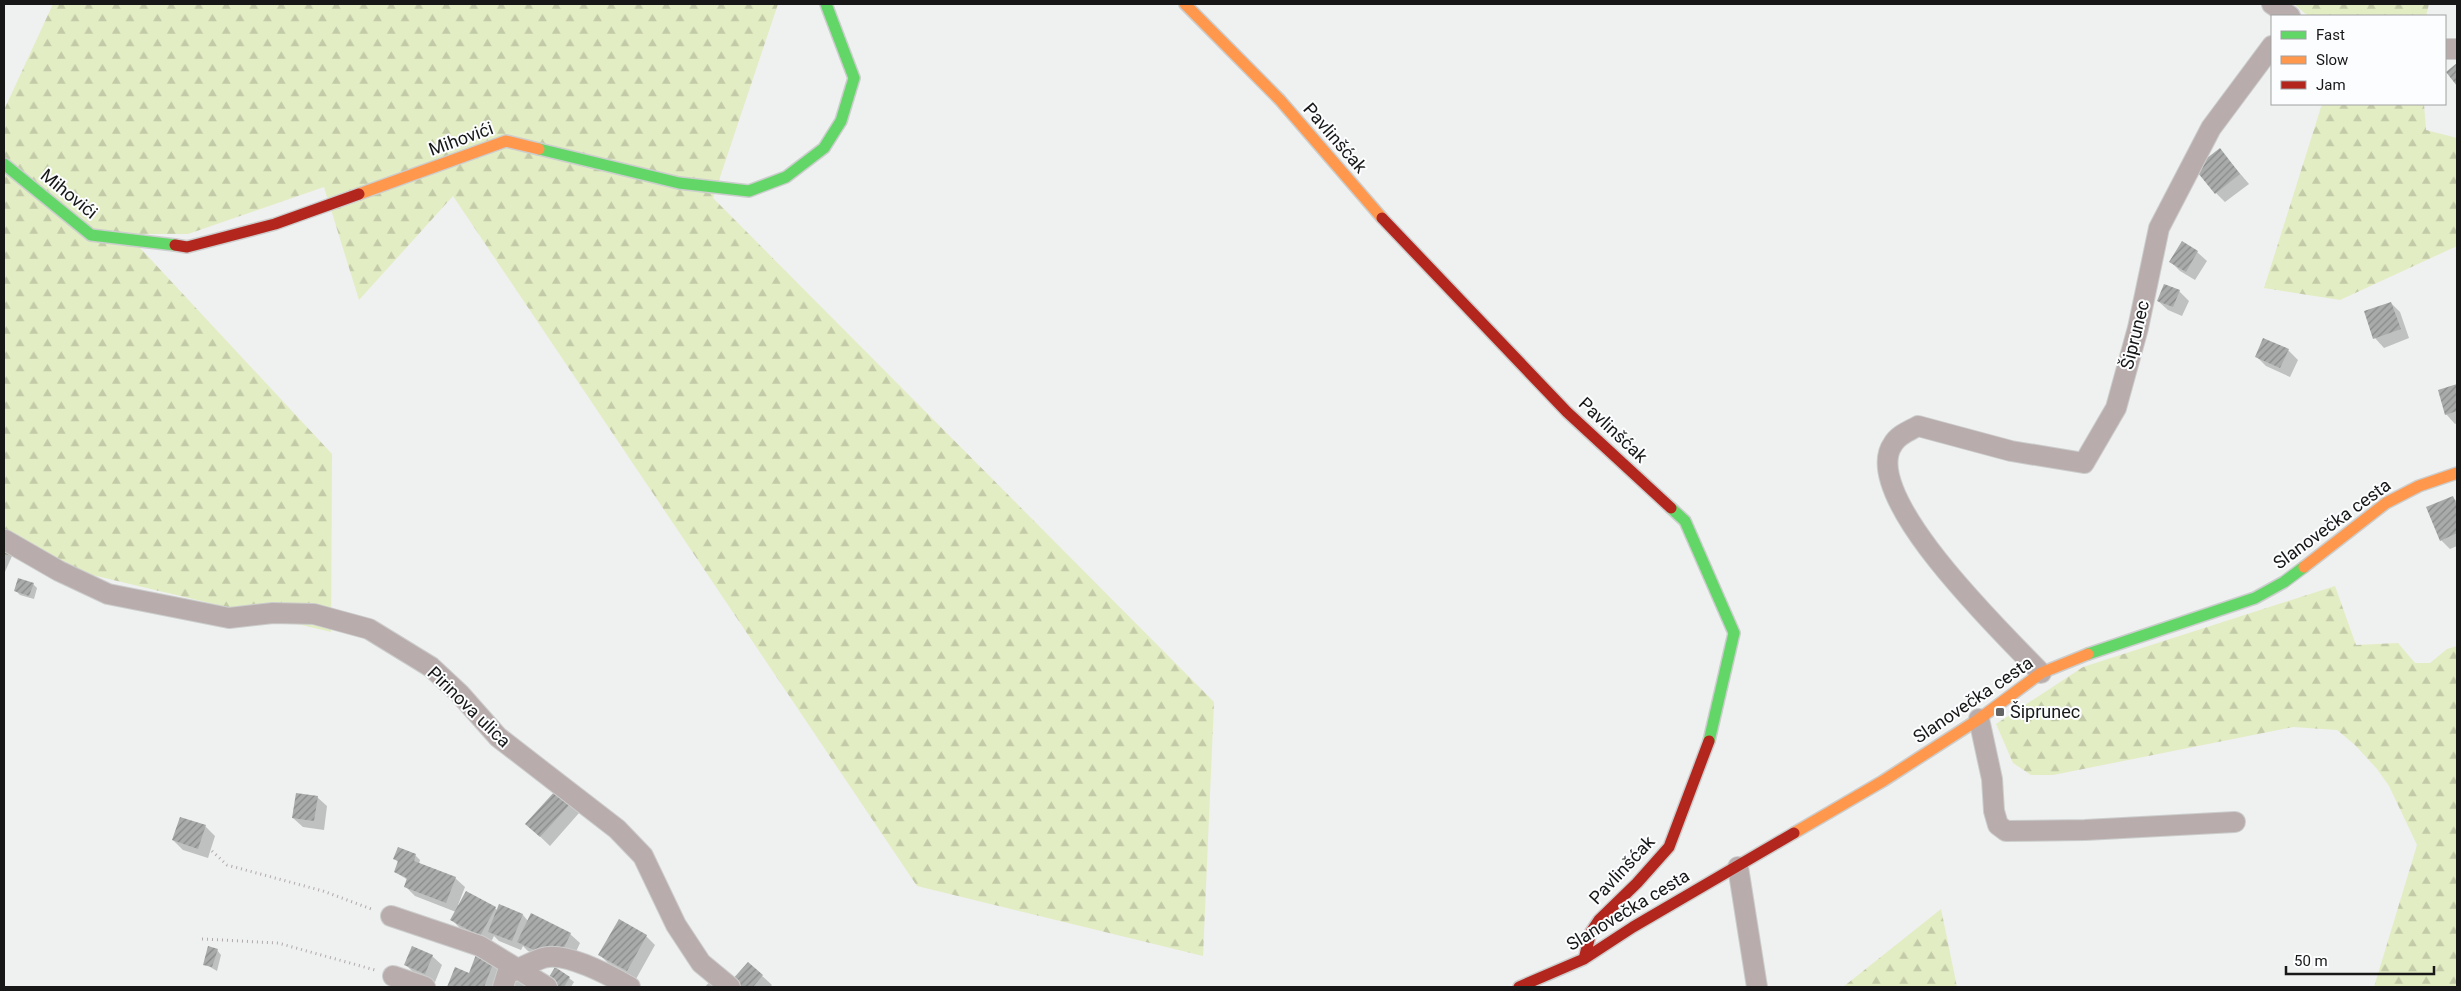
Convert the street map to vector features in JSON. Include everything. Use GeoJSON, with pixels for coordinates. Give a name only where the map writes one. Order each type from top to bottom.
{"type":"FeatureCollection","features":[{"type":"Feature","properties":{"kind":"street","name":"Mihovići"},"geometry":{"type":"LineString","coordinates":[[4,164],[91,235],[187,247],[275,224],[506,141],[679,183],[749,191],[786,177],[794,171],[824,148],[842,121],[854,78],[826,4]]}},
{"type":"Feature","properties":{"kind":"street","name":"Pavlinšćak"},"geometry":{"type":"LineString","coordinates":[[1185,4],[1280,100],[1407,246],[1567,412],[1685,522],[1734,633],[1707,752],[1668,847],[1637,883],[1599,920],[1591,932],[1584,959]]}},
{"type":"Feature","properties":{"kind":"street"},"geometry":{"type":"LineString","coordinates":[[2272,4],[2288,15]]}},
{"type":"Feature","properties":{"kind":"street","name":"Šiprunec"},"geometry":{"type":"LineString","coordinates":[[2041,673],[1958,586],[1916,535],[1899,503],[1890,477],[1888,460],[1892,445],[1902,435],[1918,426],[2011,451],[2084,463],[2116,408],[2138,328],[2160,228],[2211,128],[2271,47]]}},
{"type":"Feature","properties":{"kind":"street","name":"Slanovečka cesta"},"geometry":{"type":"LineString","coordinates":[[1519,987],[1584,959],[1633,927],[1883,782],[1979,719],[2041,673],[2102,648],[2256,598],[2290,577],[2386,503],[2419,486],[2457,473]]}},
{"type":"Feature","properties":{"kind":"street","name":"Pirinova ulica"},"geometry":{"type":"LineString","coordinates":[[5,540],[59,571],[108,594],[229,618],[273,613],[314,614],[369,628],[430,667],[460,694],[498,737],[616,829],[643,856],[676,925],[701,962],[730,987]]}},
{"type":"Feature","properties":{"kind":"street"},"geometry":{"type":"LineString","coordinates":[[1979,719],[1992,779],[1994,811],[1998,825],[2006,831],[2085,830],[2235,822]]}},
{"type":"Feature","properties":{"kind":"street"},"geometry":{"type":"LineString","coordinates":[[1738,866],[1757,987]]}},
{"type":"Feature","properties":{"kind":"street"},"geometry":{"type":"LineString","coordinates":[[391,916],[480,946],[548,987]]}},
{"type":"Feature","properties":{"kind":"street"},"geometry":{"type":"LineString","coordinates":[[503,987],[507,974],[544,958],[558,958],[600,970],[630,987]]}},
{"type":"Feature","properties":{"kind":"street"},"geometry":{"type":"LineString","coordinates":[[393,976],[425,987]]}},
{"type":"Feature","properties":{"kind":"path"},"geometry":{"type":"LineString","coordinates":[[212,851],[227,865],[323,891],[391,916]]}},
{"type":"Feature","properties":{"kind":"path"},"geometry":{"type":"LineString","coordinates":[[202,939],[278,943],[393,976]]}},
{"type":"Feature","properties":{"kind":"green space"},"geometry":{"type":"Polygon","coordinates":[[[53,4],[778,4],[713,198],[1214,702],[1203,956],[917,886],[453,196],[359,300],[324,187],[188,234],[127,234],[332,454],[331,632],[4,554],[4,110],[53,4]]]}},
{"type":"Feature","properties":{"kind":"green space"},"geometry":{"type":"Polygon","coordinates":[[[2294,4],[2429,4],[2426,15],[2307,15],[2294,4]]]}},
{"type":"Feature","properties":{"kind":"green space"},"geometry":{"type":"Polygon","coordinates":[[[2322,105],[2424,105],[2426,130],[2457,138],[2457,246],[2340,300],[2264,288],[2322,105]]]}},
{"type":"Feature","properties":{"kind":"green space"},"geometry":{"type":"Polygon","coordinates":[[[2335,586],[2356,645],[2398,643],[2415,663],[2430,663],[2447,649],[2457,646],[2457,987],[2374,987],[2417,845],[2389,786],[2377,769],[2355,745],[2337,730],[2293,727],[2053,775],[2031,775],[2013,763],[1996,724],[2083,667],[2335,586]]]}},
{"type":"Feature","properties":{"kind":"green space"},"geometry":{"type":"Polygon","coordinates":[[[1941,909],[1957,987],[1843,987],[1941,909]]]}},
{"type":"Feature","properties":{"kind":"building"},"geometry":{"type":"Polygon","coordinates":[[[2457,63],[2457,86],[2446,72],[2457,63]]]}},
{"type":"Feature","properties":{"kind":"building"},"geometry":{"type":"Polygon","coordinates":[[[2220,148],[2240,174],[2215,194],[2194,168],[2220,148]]]}},
{"type":"Feature","properties":{"kind":"building"},"geometry":{"type":"Polygon","coordinates":[[[2182,241],[2198,251],[2186,272],[2169,262],[2182,241]]]}},
{"type":"Feature","properties":{"kind":"building"},"geometry":{"type":"Polygon","coordinates":[[[2164,284],[2180,290],[2173,307],[2157,301],[2164,284]]]}},
{"type":"Feature","properties":{"kind":"building"},"geometry":{"type":"Polygon","coordinates":[[[2391,302],[2401,329],[2373,339],[2364,311],[2391,302]]]}},
{"type":"Feature","properties":{"kind":"building"},"geometry":{"type":"Polygon","coordinates":[[[2263,338],[2289,349],[2280,368],[2255,357],[2263,338]]]}},
{"type":"Feature","properties":{"kind":"building"},"geometry":{"type":"Polygon","coordinates":[[[2457,384],[2457,411],[2445,415],[2438,390],[2457,384]]]}},
{"type":"Feature","properties":{"kind":"building"},"geometry":{"type":"Polygon","coordinates":[[[2453,496],[2457,506],[2457,533],[2440,541],[2426,507],[2453,496]]]}},
{"type":"Feature","properties":{"kind":"building"},"geometry":{"type":"Polygon","coordinates":[[[18,578],[34,583],[29,596],[14,591],[18,578]]]}},
{"type":"Feature","properties":{"kind":"building"},"geometry":{"type":"Polygon","coordinates":[[[556,790],[571,803],[540,837],[525,824],[556,790]]]}},
{"type":"Feature","properties":{"kind":"building"},"geometry":{"type":"Polygon","coordinates":[[[296,793],[318,796],[314,821],[292,818],[296,793]]]}},
{"type":"Feature","properties":{"kind":"building"},"geometry":{"type":"Polygon","coordinates":[[[180,817],[206,825],[198,849],[172,840],[180,817]]]}},
{"type":"Feature","properties":{"kind":"building"},"geometry":{"type":"Polygon","coordinates":[[[398,847],[416,854],[414,861],[456,877],[446,903],[404,887],[407,878],[394,872],[398,861],[393,859],[398,847]]]}},
{"type":"Feature","properties":{"kind":"building"},"geometry":{"type":"Polygon","coordinates":[[[466,891],[496,907],[480,936],[450,920],[466,891]]]}},
{"type":"Feature","properties":{"kind":"building"},"geometry":{"type":"Polygon","coordinates":[[[499,904],[523,914],[512,941],[488,932],[499,904]]]}},
{"type":"Feature","properties":{"kind":"building"},"geometry":{"type":"Polygon","coordinates":[[[531,913],[571,933],[560,956],[544,955],[517,942],[531,913]]]}},
{"type":"Feature","properties":{"kind":"building"},"geometry":{"type":"Polygon","coordinates":[[[619,919],[647,935],[627,971],[598,955],[619,919]]]}},
{"type":"Feature","properties":{"kind":"building"},"geometry":{"type":"Polygon","coordinates":[[[208,946],[218,949],[212,967],[203,965],[208,946]]]}},
{"type":"Feature","properties":{"kind":"building"},"geometry":{"type":"Polygon","coordinates":[[[412,946],[433,955],[425,974],[404,965],[412,946]]]}},
{"type":"Feature","properties":{"kind":"building"},"geometry":{"type":"Polygon","coordinates":[[[477,952],[495,959],[484,987],[447,987],[455,967],[469,973],[477,952]]]}},
{"type":"Feature","properties":{"kind":"building"},"geometry":{"type":"Polygon","coordinates":[[[748,962],[763,975],[753,987],[741,987],[732,980],[748,962]]]}},
{"type":"Feature","properties":{"kind":"building"},"geometry":{"type":"Polygon","coordinates":[[[555,967],[570,977],[564,987],[555,987],[546,982],[555,967]]]}},
{"type":"Feature","properties":{"kind":"traffic: fast"},"geometry":{"type":"LineString","coordinates":[[539,149],[679,183],[749,191],[786,177],[824,148],[841,121],[854,78],[826,4]]}},
{"type":"Feature","properties":{"kind":"traffic: fast"},"geometry":{"type":"LineString","coordinates":[[4,164],[91,235],[175,245]]}},
{"type":"Feature","properties":{"kind":"traffic: fast"},"geometry":{"type":"LineString","coordinates":[[1671,508],[1685,521],[1734,633],[1709,741]]}},
{"type":"Feature","properties":{"kind":"traffic: fast"},"geometry":{"type":"LineString","coordinates":[[2088,654],[2255,598],[2284,582],[2304,567]]}},
{"type":"Feature","properties":{"kind":"traffic: slow"},"geometry":{"type":"LineString","coordinates":[[1185,4],[1280,100],[1382,218]]}},
{"type":"Feature","properties":{"kind":"traffic: slow"},"geometry":{"type":"LineString","coordinates":[[359,194],[506,141],[539,149]]}},
{"type":"Feature","properties":{"kind":"traffic: slow"},"geometry":{"type":"LineString","coordinates":[[2304,567],[2386,503],[2419,486],[2457,473]]}},
{"type":"Feature","properties":{"kind":"traffic: slow"},"geometry":{"type":"LineString","coordinates":[[1794,833],[1883,781],[1979,719],[2041,673],[2088,654]]}},
{"type":"Feature","properties":{"kind":"traffic: jam"},"geometry":{"type":"LineString","coordinates":[[175,245],[187,247],[275,224],[359,194]]}},
{"type":"Feature","properties":{"kind":"traffic: jam"},"geometry":{"type":"LineString","coordinates":[[1382,218],[1567,412],[1671,508]]}},
{"type":"Feature","properties":{"kind":"traffic: jam"},"geometry":{"type":"LineString","coordinates":[[1584,959],[1591,932],[1599,920],[1637,883],[1669,847],[1709,741]]}},
{"type":"Feature","properties":{"kind":"traffic: jam"},"geometry":{"type":"LineString","coordinates":[[1519,987],[1584,959],[1633,927],[1794,833]]}},
{"type":"Feature","properties":{"kind":"place","name":"Šiprunec"},"geometry":{"type":"Point","coordinates":[2000,712]}}]}
